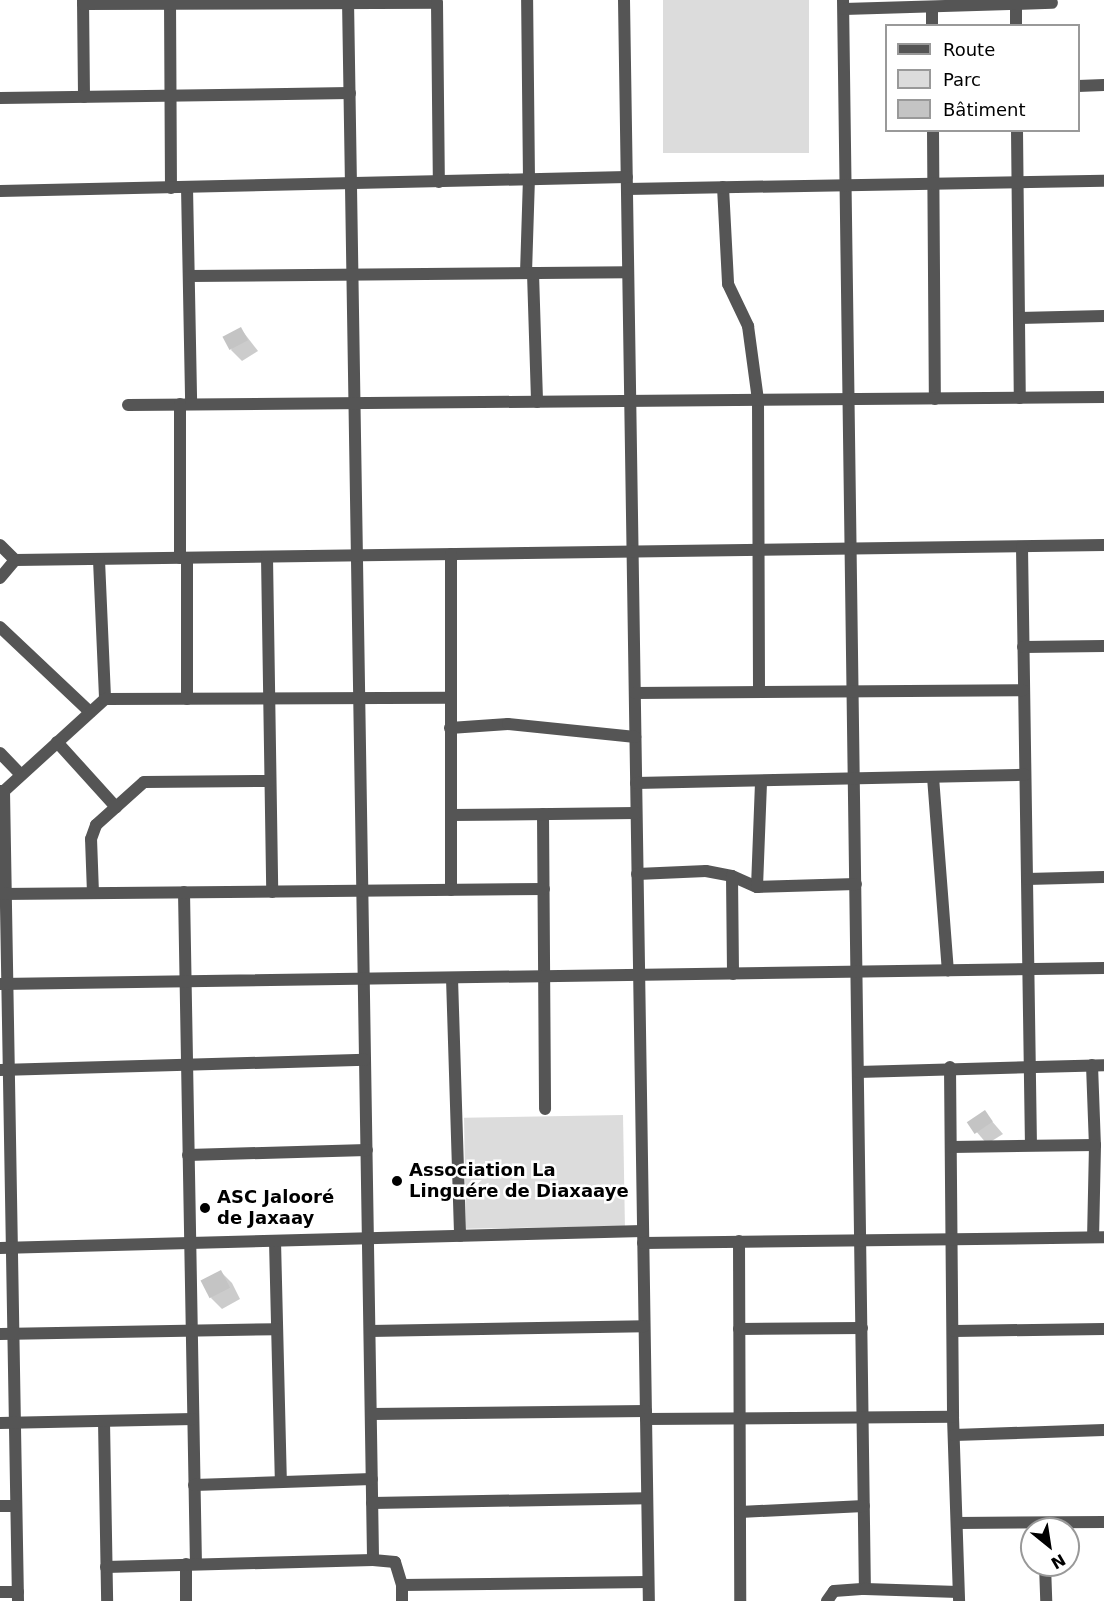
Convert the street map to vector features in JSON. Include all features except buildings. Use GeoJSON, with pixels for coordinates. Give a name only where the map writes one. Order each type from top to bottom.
{"type":"FeatureCollection","features":[{"type":"Feature","properties":{"kind":"street"},"geometry":{"type":"LineString","coordinates":[[527,0],[529,273],[537,402]]}},
{"type":"Feature","properties":{"kind":"street"},"geometry":{"type":"LineString","coordinates":[[624,0],[649,1601]]}},
{"type":"Feature","properties":{"kind":"street"},"geometry":{"type":"LineString","coordinates":[[84,97],[83,2],[437,3],[438,182]]}},
{"type":"Feature","properties":{"kind":"street"},"geometry":{"type":"LineString","coordinates":[[170,2],[171,188]]}},
{"type":"Feature","properties":{"kind":"street"},"geometry":{"type":"LineString","coordinates":[[348,2],[373,1560]]}},
{"type":"Feature","properties":{"kind":"street"},"geometry":{"type":"LineString","coordinates":[[865,1589],[844,4],[932,7],[1052,3]]}},
{"type":"Feature","properties":{"kind":"street"},"geometry":{"type":"LineString","coordinates":[[1016,4],[1016,24]]}},
{"type":"Feature","properties":{"kind":"street"},"geometry":{"type":"LineString","coordinates":[[932,7],[932,24]]}},
{"type":"Feature","properties":{"kind":"street"},"geometry":{"type":"LineString","coordinates":[[1080,86],[1104,85]]}},
{"type":"Feature","properties":{"kind":"street"},"geometry":{"type":"LineString","coordinates":[[0,98],[350,93]]}},
{"type":"Feature","properties":{"kind":"street"},"geometry":{"type":"LineString","coordinates":[[933,132],[935,399]]}},
{"type":"Feature","properties":{"kind":"street"},"geometry":{"type":"LineString","coordinates":[[1017,132],[1020,398]]}},
{"type":"Feature","properties":{"kind":"street"},"geometry":{"type":"LineString","coordinates":[[0,191],[529,180],[723,187],[1104,181]]}},
{"type":"Feature","properties":{"kind":"street"},"geometry":{"type":"LineString","coordinates":[[187,187],[189,276],[184,558],[187,699]]}},
{"type":"Feature","properties":{"kind":"street"},"geometry":{"type":"LineString","coordinates":[[723,187],[728,284],[748,326],[758,400],[759,690]]}},
{"type":"Feature","properties":{"kind":"street"},"geometry":{"type":"LineString","coordinates":[[189,276],[628,272]]}},
{"type":"Feature","properties":{"kind":"street"},"geometry":{"type":"LineString","coordinates":[[1019,318],[1104,316]]}},
{"type":"Feature","properties":{"kind":"street"},"geometry":{"type":"LineString","coordinates":[[128,405],[1104,398]]}},
{"type":"Feature","properties":{"kind":"street"},"geometry":{"type":"LineString","coordinates":[[0,545],[15,561],[1104,546]]}},
{"type":"Feature","properties":{"kind":"street"},"geometry":{"type":"LineString","coordinates":[[1022,547],[1031,1145]]}},
{"type":"Feature","properties":{"kind":"street"},"geometry":{"type":"LineString","coordinates":[[451,554],[449,698],[451,890]]}},
{"type":"Feature","properties":{"kind":"street"},"geometry":{"type":"LineString","coordinates":[[267,557],[272,892]]}},
{"type":"Feature","properties":{"kind":"street"},"geometry":{"type":"LineString","coordinates":[[99,560],[105,699]]}},
{"type":"Feature","properties":{"kind":"street"},"geometry":{"type":"LineString","coordinates":[[0,578],[15,561]]}},
{"type":"Feature","properties":{"kind":"street"},"geometry":{"type":"LineString","coordinates":[[0,627],[90,712]]}},
{"type":"Feature","properties":{"kind":"street"},"geometry":{"type":"LineString","coordinates":[[1023,646],[1104,646]]}},
{"type":"Feature","properties":{"kind":"street"},"geometry":{"type":"LineString","coordinates":[[635,693],[759,690],[1023,690]]}},
{"type":"Feature","properties":{"kind":"street"},"geometry":{"type":"LineString","coordinates":[[0,1592],[18,1596],[14,1334],[6,1247],[2,791],[105,699],[449,698]]}},
{"type":"Feature","properties":{"kind":"street"},"geometry":{"type":"LineString","coordinates":[[450,728],[508,724],[551,726],[635,737]]}},
{"type":"Feature","properties":{"kind":"street"},"geometry":{"type":"LineString","coordinates":[[57,742],[116,807]]}},
{"type":"Feature","properties":{"kind":"street"},"geometry":{"type":"LineString","coordinates":[[0,753],[21,775]]}},
{"type":"Feature","properties":{"kind":"street"},"geometry":{"type":"LineString","coordinates":[[636,783],[1025,775]]}},
{"type":"Feature","properties":{"kind":"street"},"geometry":{"type":"LineString","coordinates":[[933,777],[948,970]]}},
{"type":"Feature","properties":{"kind":"street"},"geometry":{"type":"LineString","coordinates":[[93,893],[91,839],[96,825],[144,782],[270,781]]}},
{"type":"Feature","properties":{"kind":"street"},"geometry":{"type":"LineString","coordinates":[[757,887],[761,781]]}},
{"type":"Feature","properties":{"kind":"street"},"geometry":{"type":"LineString","coordinates":[[451,815],[636,813]]}},
{"type":"Feature","properties":{"kind":"street"},"geometry":{"type":"LineString","coordinates":[[543,814],[545,1109]]}},
{"type":"Feature","properties":{"kind":"street"},"geometry":{"type":"LineString","coordinates":[[637,874],[706,871],[732,876],[757,887],[855,884]]}},
{"type":"Feature","properties":{"kind":"street"},"geometry":{"type":"LineString","coordinates":[[732,876],[733,974]]}},
{"type":"Feature","properties":{"kind":"street"},"geometry":{"type":"LineString","coordinates":[[1027,879],[1104,877]]}},
{"type":"Feature","properties":{"kind":"street"},"geometry":{"type":"LineString","coordinates":[[3,894],[544,889]]}},
{"type":"Feature","properties":{"kind":"street"},"geometry":{"type":"LineString","coordinates":[[184,892],[194,1485],[191,1564],[186,1601]]}},
{"type":"Feature","properties":{"kind":"street"},"geometry":{"type":"LineString","coordinates":[[4,984],[1104,968]]}},
{"type":"Feature","properties":{"kind":"street"},"geometry":{"type":"LineString","coordinates":[[452,978],[460,1236]]}},
{"type":"Feature","properties":{"kind":"street"},"geometry":{"type":"LineString","coordinates":[[4,1070],[365,1060]]}},
{"type":"Feature","properties":{"kind":"street"},"geometry":{"type":"LineString","coordinates":[[6,1247],[460,1236],[643,1237],[739,1241],[1098,1237],[1095,1144],[1098,1065],[950,1067],[858,1072]]}},
{"type":"Feature","properties":{"kind":"street"},"geometry":{"type":"LineString","coordinates":[[827,1601],[834,1591],[865,1589],[958,1597],[953,1417],[950,1067]]}},
{"type":"Feature","properties":{"kind":"street"},"geometry":{"type":"LineString","coordinates":[[951,1147],[1095,1144]]}},
{"type":"Feature","properties":{"kind":"street"},"geometry":{"type":"LineString","coordinates":[[188,1155],[367,1150]]}},
{"type":"Feature","properties":{"kind":"street"},"geometry":{"type":"LineString","coordinates":[[275,1241],[281,1480]]}},
{"type":"Feature","properties":{"kind":"street"},"geometry":{"type":"LineString","coordinates":[[739,1241],[740,1601]]}},
{"type":"Feature","properties":{"kind":"street"},"geometry":{"type":"LineString","coordinates":[[370,1331],[644,1326]]}},
{"type":"Feature","properties":{"kind":"street"},"geometry":{"type":"LineString","coordinates":[[739,1329],[862,1328]]}},
{"type":"Feature","properties":{"kind":"street"},"geometry":{"type":"LineString","coordinates":[[0,1334],[276,1329]]}},
{"type":"Feature","properties":{"kind":"street"},"geometry":{"type":"LineString","coordinates":[[954,1331],[1104,1329]]}},
{"type":"Feature","properties":{"kind":"street"},"geometry":{"type":"LineString","coordinates":[[371,1414],[646,1415],[740,1418],[953,1417]]}},
{"type":"Feature","properties":{"kind":"street"},"geometry":{"type":"LineString","coordinates":[[0,1423],[193,1419]]}},
{"type":"Feature","properties":{"kind":"street"},"geometry":{"type":"LineString","coordinates":[[104,1421],[106,1601]]}},
{"type":"Feature","properties":{"kind":"street"},"geometry":{"type":"LineString","coordinates":[[954,1435],[1104,1430]]}},
{"type":"Feature","properties":{"kind":"street"},"geometry":{"type":"LineString","coordinates":[[194,1485],[281,1480],[372,1479]]}},
{"type":"Feature","properties":{"kind":"street"},"geometry":{"type":"LineString","coordinates":[[372,1503],[647,1498]]}},
{"type":"Feature","properties":{"kind":"street"},"geometry":{"type":"LineString","coordinates":[[0,1506],[16,1506]]}},
{"type":"Feature","properties":{"kind":"street"},"geometry":{"type":"LineString","coordinates":[[740,1512],[864,1506]]}},
{"type":"Feature","properties":{"kind":"street"},"geometry":{"type":"LineString","coordinates":[[1080,1524],[1104,1522]]}},
{"type":"Feature","properties":{"kind":"street"},"geometry":{"type":"LineString","coordinates":[[957,1523],[1020,1525]]}},
{"type":"Feature","properties":{"kind":"street"},"geometry":{"type":"LineString","coordinates":[[106,1567],[373,1560],[394,1562],[402,1584],[402,1601]]}},
{"type":"Feature","properties":{"kind":"street"},"geometry":{"type":"LineString","coordinates":[[1045,1577],[1046,1601]]}},
{"type":"Feature","properties":{"kind":"street"},"geometry":{"type":"LineString","coordinates":[[402,1584],[648,1582]]}},
{"type":"Feature","properties":{"kind":"green space"},"geometry":{"type":"Polygon","coordinates":[[[663,0],[809,0],[809,153],[663,153],[663,0]]]}},
{"type":"Feature","properties":{"kind":"green space"},"geometry":{"type":"Polygon","coordinates":[[[623,1115],[625,1226],[466,1229],[464,1118],[623,1115]]]}},
{"type":"Feature","properties":{"kind":"place","name":"Association La Linguére de Diaxaaye"},"geometry":{"type":"Point","coordinates":[397,1181]}},
{"type":"Feature","properties":{"kind":"place","name":"ASC Jalooré de Jaxaay"},"geometry":{"type":"Point","coordinates":[205,1208]}}]}
